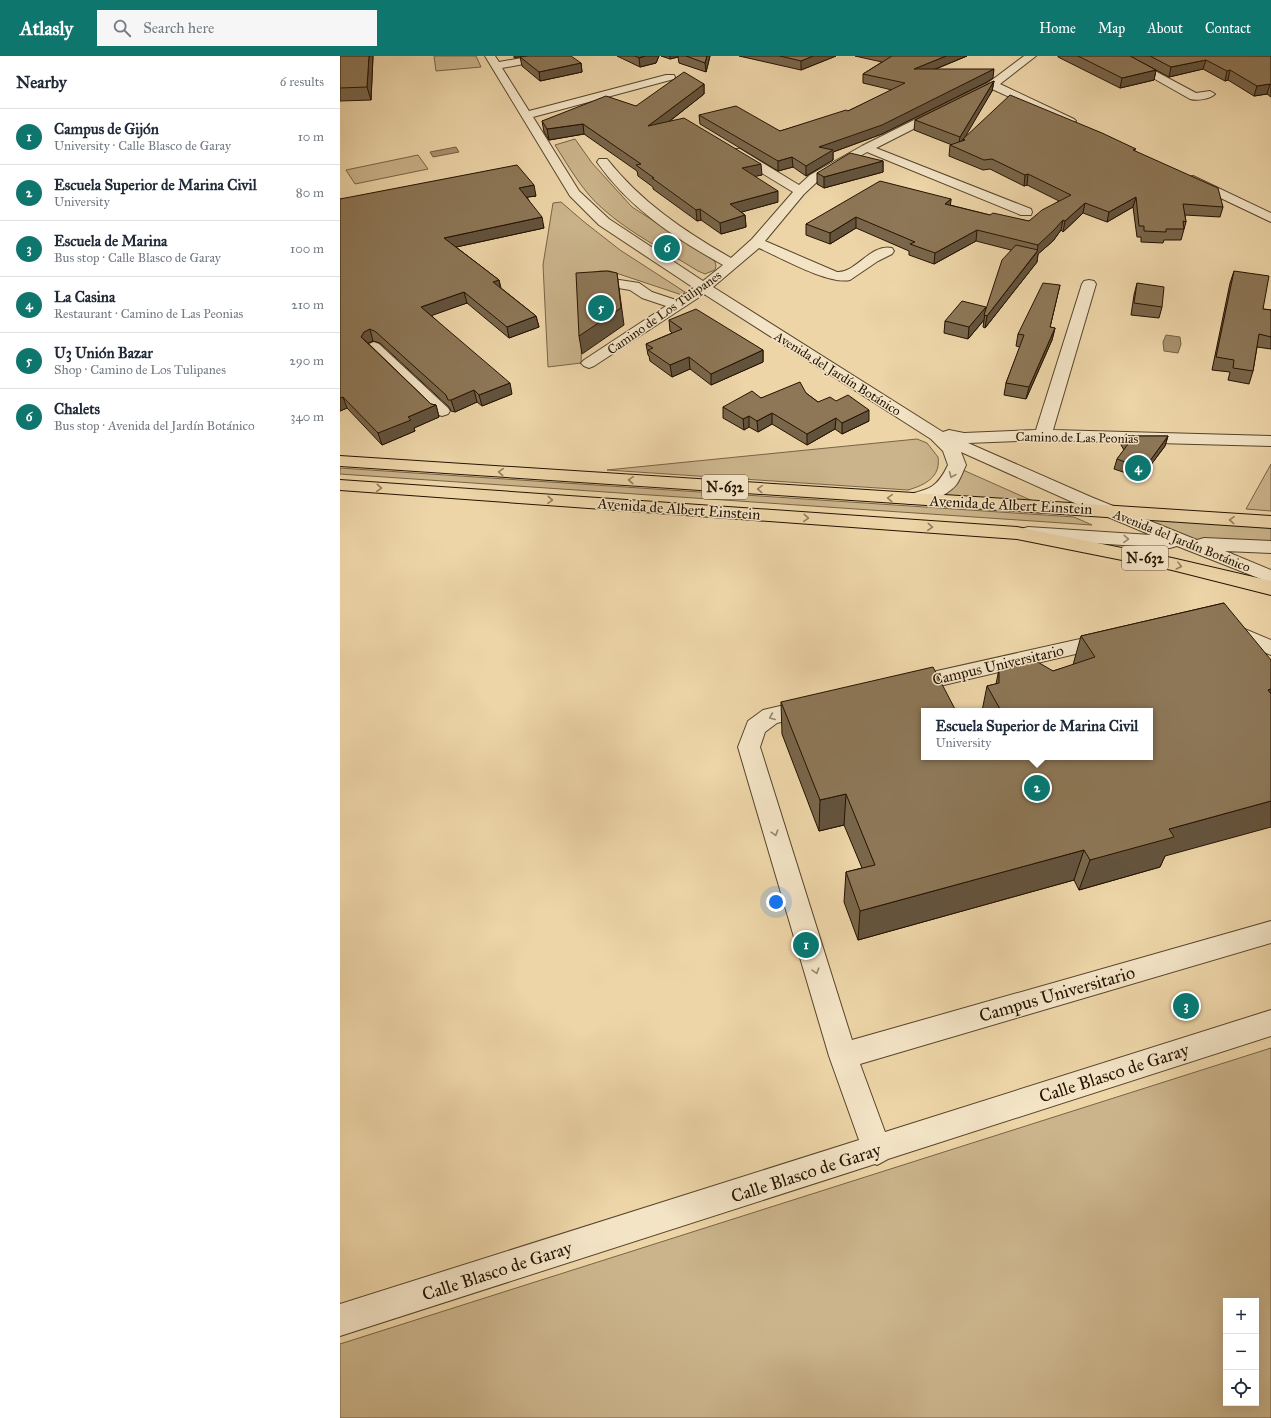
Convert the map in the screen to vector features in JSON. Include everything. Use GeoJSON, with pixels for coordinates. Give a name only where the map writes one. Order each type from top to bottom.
{"type":"FeatureCollection","features":[{"type":"Feature","properties":{"kind":"highway","name":"Avenida de Albert Einstein"},"geometry":{"type":"LineString","coordinates":[[340,461],[1111,511]]}},
{"type":"Feature","properties":{"kind":"highway","name":"Avenida de Albert Einstein"},"geometry":{"type":"LineString","coordinates":[[340,485],[1017,533],[1172,564],[1271,588]]}},
{"type":"Feature","properties":{"kind":"highway","name":"N-632"},"geometry":{"type":"LineString","coordinates":[[1111,511],[1271,522]]}},
{"type":"Feature","properties":{"kind":"street"},"geometry":{"type":"LineString","coordinates":[[493,61],[550,56]]}},
{"type":"Feature","properties":{"kind":"street","name":"Camino de Los Tulipanes"},"geometry":{"type":"LineString","coordinates":[[589,363],[703,288],[757,242],[800,191],[814,178],[866,148],[992,85],[1031,56]]}},
{"type":"Feature","properties":{"kind":"street"},"geometry":{"type":"LineString","coordinates":[[1120,56],[1194,96],[1210,94]]}},
{"type":"Feature","properties":{"kind":"street","name":"Avenida del Jardín Botánico"},"geometry":{"type":"LineString","coordinates":[[493,61],[574,193],[604,222],[703,288],[932,433],[1028,476],[1271,577]]}},
{"type":"Feature","properties":{"kind":"street"},"geometry":{"type":"LineString","coordinates":[[526,115],[670,77]]}},
{"type":"Feature","properties":{"kind":"street"},"geometry":{"type":"LineString","coordinates":[[992,85],[1084,128]]}},
{"type":"Feature","properties":{"kind":"street"},"geometry":{"type":"LineString","coordinates":[[722,144],[800,191]]}},
{"type":"Feature","properties":{"kind":"street"},"geometry":{"type":"LineString","coordinates":[[866,148],[1026,212]]}},
{"type":"Feature","properties":{"kind":"street"},"geometry":{"type":"LineString","coordinates":[[603,162],[616,181],[645,208],[732,264]]}},
{"type":"Feature","properties":{"kind":"street"},"geometry":{"type":"LineString","coordinates":[[1185,176],[1271,218]]}},
{"type":"Feature","properties":{"kind":"street"},"geometry":{"type":"LineString","coordinates":[[757,242],[834,276],[845,277],[873,258],[887,251]]}},
{"type":"Feature","properties":{"kind":"street"},"geometry":{"type":"LineString","coordinates":[[600,281],[634,286],[647,295],[678,305]]}},
{"type":"Feature","properties":{"kind":"street"},"geometry":{"type":"LineString","coordinates":[[1043,435],[1089,284]]}},
{"type":"Feature","properties":{"kind":"street"},"geometry":{"type":"LineString","coordinates":[[374,347],[442,411]]}},
{"type":"Feature","properties":{"kind":"street","name":"Camino de Las Peonias"},"geometry":{"type":"LineString","coordinates":[[932,433],[964,438],[1043,435],[1271,441]]}},
{"type":"Feature","properties":{"kind":"street","name":"Avenida de Albert Einstein"},"geometry":{"type":"LineString","coordinates":[[912,499],[936,493],[949,482],[957,465],[951,449],[932,433]]}},
{"type":"Feature","properties":{"kind":"street","name":"Avenida de Albert Einstein"},"geometry":{"type":"LineString","coordinates":[[1017,533],[1271,548]]}},
{"type":"Feature","properties":{"kind":"street"},"geometry":{"type":"LineString","coordinates":[[1209,622],[1271,648]]}},
{"type":"Feature","properties":{"kind":"street","name":"Campus Universitario"},"geometry":{"type":"LineString","coordinates":[[887,690],[1127,636]]}},
{"type":"Feature","properties":{"kind":"street"},"geometry":{"type":"LineString","coordinates":[[833,702],[771,716],[756,727],[749,747],[843,1056],[877,1150]]}},
{"type":"Feature","properties":{"kind":"street","name":"Campus Universitario"},"geometry":{"type":"LineString","coordinates":[[843,1056],[1271,932]]}},
{"type":"Feature","properties":{"kind":"street","name":"Calle Blasco de Garay"},"geometry":{"type":"LineString","coordinates":[[340,1320],[877,1150],[1271,1023]]}},
{"type":"Feature","properties":{"kind":"shaded area"},"geometry":{"type":"Polygon","coordinates":[[[434,56],[476,56],[481,67],[436,71],[434,56]]]}},
{"type":"Feature","properties":{"kind":"shaded area"},"geometry":{"type":"Polygon","coordinates":[[[575,139],[592,163],[632,207],[710,257],[715,262],[715,270],[705,274],[698,271],[649,242],[603,209],[589,195],[577,179],[555,145],[575,139]]]}},
{"type":"Feature","properties":{"kind":"shaded area"},"geometry":{"type":"Polygon","coordinates":[[[456,147],[459,152],[433,157],[430,152],[456,147]]]}},
{"type":"Feature","properties":{"kind":"shaded area"},"geometry":{"type":"Polygon","coordinates":[[[418,155],[428,169],[355,184],[346,170],[418,155]]]}},
{"type":"Feature","properties":{"kind":"shaded area"},"geometry":{"type":"Polygon","coordinates":[[[561,202],[620,250],[685,292],[682,295],[610,271],[600,271],[584,275],[581,363],[548,367],[543,265],[553,203],[561,202]]]}},
{"type":"Feature","properties":{"kind":"shaded area"},"geometry":{"type":"Polygon","coordinates":[[[1166,335],[1180,337],[1181,344],[1178,353],[1164,351],[1163,342],[1166,335]]]}},
{"type":"Feature","properties":{"kind":"shaded area"},"geometry":{"type":"Polygon","coordinates":[[[917,439],[927,443],[938,457],[937,470],[926,483],[908,490],[607,470],[917,439]]]}},
{"type":"Feature","properties":{"kind":"shaded area"},"geometry":{"type":"Polygon","coordinates":[[[1271,464],[1271,511],[1246,509],[1271,464]]]}},
{"type":"Feature","properties":{"kind":"shaded area"},"geometry":{"type":"Polygon","coordinates":[[[340,468],[1074,517],[1092,525],[340,474],[340,468]]]}},
{"type":"Feature","properties":{"kind":"shaded area"},"geometry":{"type":"Polygon","coordinates":[[[963,470],[1035,502],[944,495],[943,494],[963,470]]]}},
{"type":"Feature","properties":{"kind":"shaded area"},"geometry":{"type":"Polygon","coordinates":[[[1111,511],[1271,522],[1271,547],[1187,543],[1111,511]]]}},
{"type":"Feature","properties":{"kind":"shaded area"},"geometry":{"type":"Polygon","coordinates":[[[1271,1048],[1271,1418],[340,1418],[340,1344],[1271,1048]]]}},
{"type":"Feature","properties":{"kind":"building"},"geometry":{"type":"Polygon","coordinates":[[[340,56],[369,56],[367,87],[340,88],[340,56]]]}},
{"type":"Feature","properties":{"kind":"building"},"geometry":{"type":"Polygon","coordinates":[[[571,56],[581,63],[539,72],[520,57],[571,56]]]}},
{"type":"Feature","properties":{"kind":"building"},"geometry":{"type":"Polygon","coordinates":[[[686,56],[707,56],[705,63],[686,56]]]}},
{"type":"Feature","properties":{"kind":"building"},"geometry":{"type":"Polygon","coordinates":[[[780,56],[813,56],[801,61],[780,56]]]}},
{"type":"Feature","properties":{"kind":"building"},"geometry":{"type":"Polygon","coordinates":[[[892,56],[946,56],[914,69],[994,69],[882,125],[819,147],[833,150],[806,166],[792,157],[778,161],[699,115],[736,106],[780,131],[846,110],[848,111],[905,83],[863,74],[892,56]]]}},
{"type":"Feature","properties":{"kind":"building"},"geometry":{"type":"Polygon","coordinates":[[[1078,56],[1130,56],[1156,70],[1122,78],[1078,56]]]}},
{"type":"Feature","properties":{"kind":"building"},"geometry":{"type":"Polygon","coordinates":[[[1150,56],[1271,56],[1271,85],[1257,86],[1230,70],[1227,71],[1206,60],[1171,67],[1150,56]]]}},
{"type":"Feature","properties":{"kind":"building"},"geometry":{"type":"Polygon","coordinates":[[[684,72],[704,84],[648,126],[684,118],[761,164],[742,168],[778,191],[730,204],[745,215],[720,223],[700,209],[696,210],[636,165],[641,164],[583,124],[547,129],[542,121],[606,96],[636,106],[684,72]]]}},
{"type":"Feature","properties":{"kind":"building"},"geometry":{"type":"Polygon","coordinates":[[[994,81],[960,137],[915,120],[994,81]]]}},
{"type":"Feature","properties":{"kind":"building"},"geometry":{"type":"Polygon","coordinates":[[[1010,95],[1102,133],[1136,149],[1133,150],[1218,188],[1223,207],[1183,204],[1186,222],[1183,221],[1184,229],[1166,229],[1166,232],[1144,231],[1144,226],[1139,226],[1136,197],[1109,212],[1085,203],[1065,221],[1063,220],[1038,245],[977,230],[935,253],[910,244],[915,242],[856,217],[830,233],[806,224],[880,181],[951,199],[945,204],[990,215],[993,213],[1029,221],[1042,210],[1071,195],[1028,174],[1025,175],[992,159],[984,160],[950,145],[965,140],[963,139],[1010,95]]]}},
{"type":"Feature","properties":{"kind":"building"},"geometry":{"type":"Polygon","coordinates":[[[850,153],[883,161],[824,177],[817,173],[850,153]]]}},
{"type":"Feature","properties":{"kind":"building"},"geometry":{"type":"Polygon","coordinates":[[[517,165],[534,185],[519,188],[542,217],[444,238],[499,280],[493,282],[536,316],[507,327],[464,292],[421,307],[510,383],[479,395],[474,390],[448,400],[446,395],[376,332],[370,329],[364,332],[361,337],[431,404],[436,405],[408,417],[411,420],[378,433],[343,397],[340,398],[340,199],[517,165]]]}},
{"type":"Feature","properties":{"kind":"building"},"geometry":{"type":"Polygon","coordinates":[[[1016,245],[1038,250],[987,316],[984,315],[1002,260],[1016,245]]]}},
{"type":"Feature","properties":{"kind":"building"},"geometry":{"type":"Polygon","coordinates":[[[607,271],[617,273],[621,308],[579,336],[576,273],[607,271]]]}},
{"type":"Feature","properties":{"kind":"building"},"geometry":{"type":"Polygon","coordinates":[[[1234,271],[1269,276],[1263,309],[1271,310],[1271,337],[1259,334],[1253,371],[1233,368],[1234,360],[1216,357],[1234,271]]]}},
{"type":"Feature","properties":{"kind":"building"},"geometry":{"type":"Polygon","coordinates":[[[1043,283],[1060,285],[1050,327],[1055,328],[1029,387],[1006,383],[1024,335],[1018,334],[1043,283]]]}},
{"type":"Feature","properties":{"kind":"building"},"geometry":{"type":"Polygon","coordinates":[[[1137,283],[1164,287],[1162,307],[1134,303],[1137,283]]]}},
{"type":"Feature","properties":{"kind":"building"},"geometry":{"type":"Polygon","coordinates":[[[962,301],[986,307],[969,327],[945,321],[962,301]]]}},
{"type":"Feature","properties":{"kind":"building"},"geometry":{"type":"Polygon","coordinates":[[[696,309],[763,350],[711,374],[689,357],[670,365],[648,350],[653,348],[646,344],[682,329],[669,320],[696,309]]]}},
{"type":"Feature","properties":{"kind":"building"},"geometry":{"type":"Polygon","coordinates":[[[800,382],[806,393],[818,402],[830,397],[836,401],[848,395],[869,410],[842,423],[836,418],[807,434],[772,413],[757,421],[749,416],[743,419],[723,407],[752,391],[761,398],[800,382]]]}},
{"type":"Feature","properties":{"kind":"building"},"geometry":{"type":"Polygon","coordinates":[[[1124,436],[1168,436],[1144,469],[1117,459],[1128,444],[1124,436]]]}},
{"type":"Feature","properties":{"kind":"building"},"geometry":{"type":"Polygon","coordinates":[[[1224,603],[1271,660],[1271,689],[1268,690],[1271,694],[1271,801],[1169,829],[1174,837],[1090,860],[1084,850],[860,911],[846,872],[875,865],[846,794],[820,800],[781,702],[933,667],[954,708],[921,708],[921,760],[1153,760],[1153,708],[999,708],[987,686],[999,683],[999,669],[1016,659],[1036,661],[1053,671],[1095,657],[1081,636],[1224,603]]]}},
{"type":"Feature","properties":{"kind":"place","name":"Chalets"},"geometry":{"type":"Point","coordinates":[667,248]}},
{"type":"Feature","properties":{"kind":"place","name":"U3 Unión Bazar"},"geometry":{"type":"Point","coordinates":[601,308]}},
{"type":"Feature","properties":{"kind":"place","name":"La Casina"},"geometry":{"type":"Point","coordinates":[1138,468]}},
{"type":"Feature","properties":{"kind":"place","name":"Escuela Superior de Marina Civil"},"geometry":{"type":"Point","coordinates":[1037,788]}},
{"type":"Feature","properties":{"kind":"place","name":"Campus de Gijón"},"geometry":{"type":"Point","coordinates":[806,945]}},
{"type":"Feature","properties":{"kind":"place","name":"Escuela de Marina"},"geometry":{"type":"Point","coordinates":[1186,1006]}}]}
